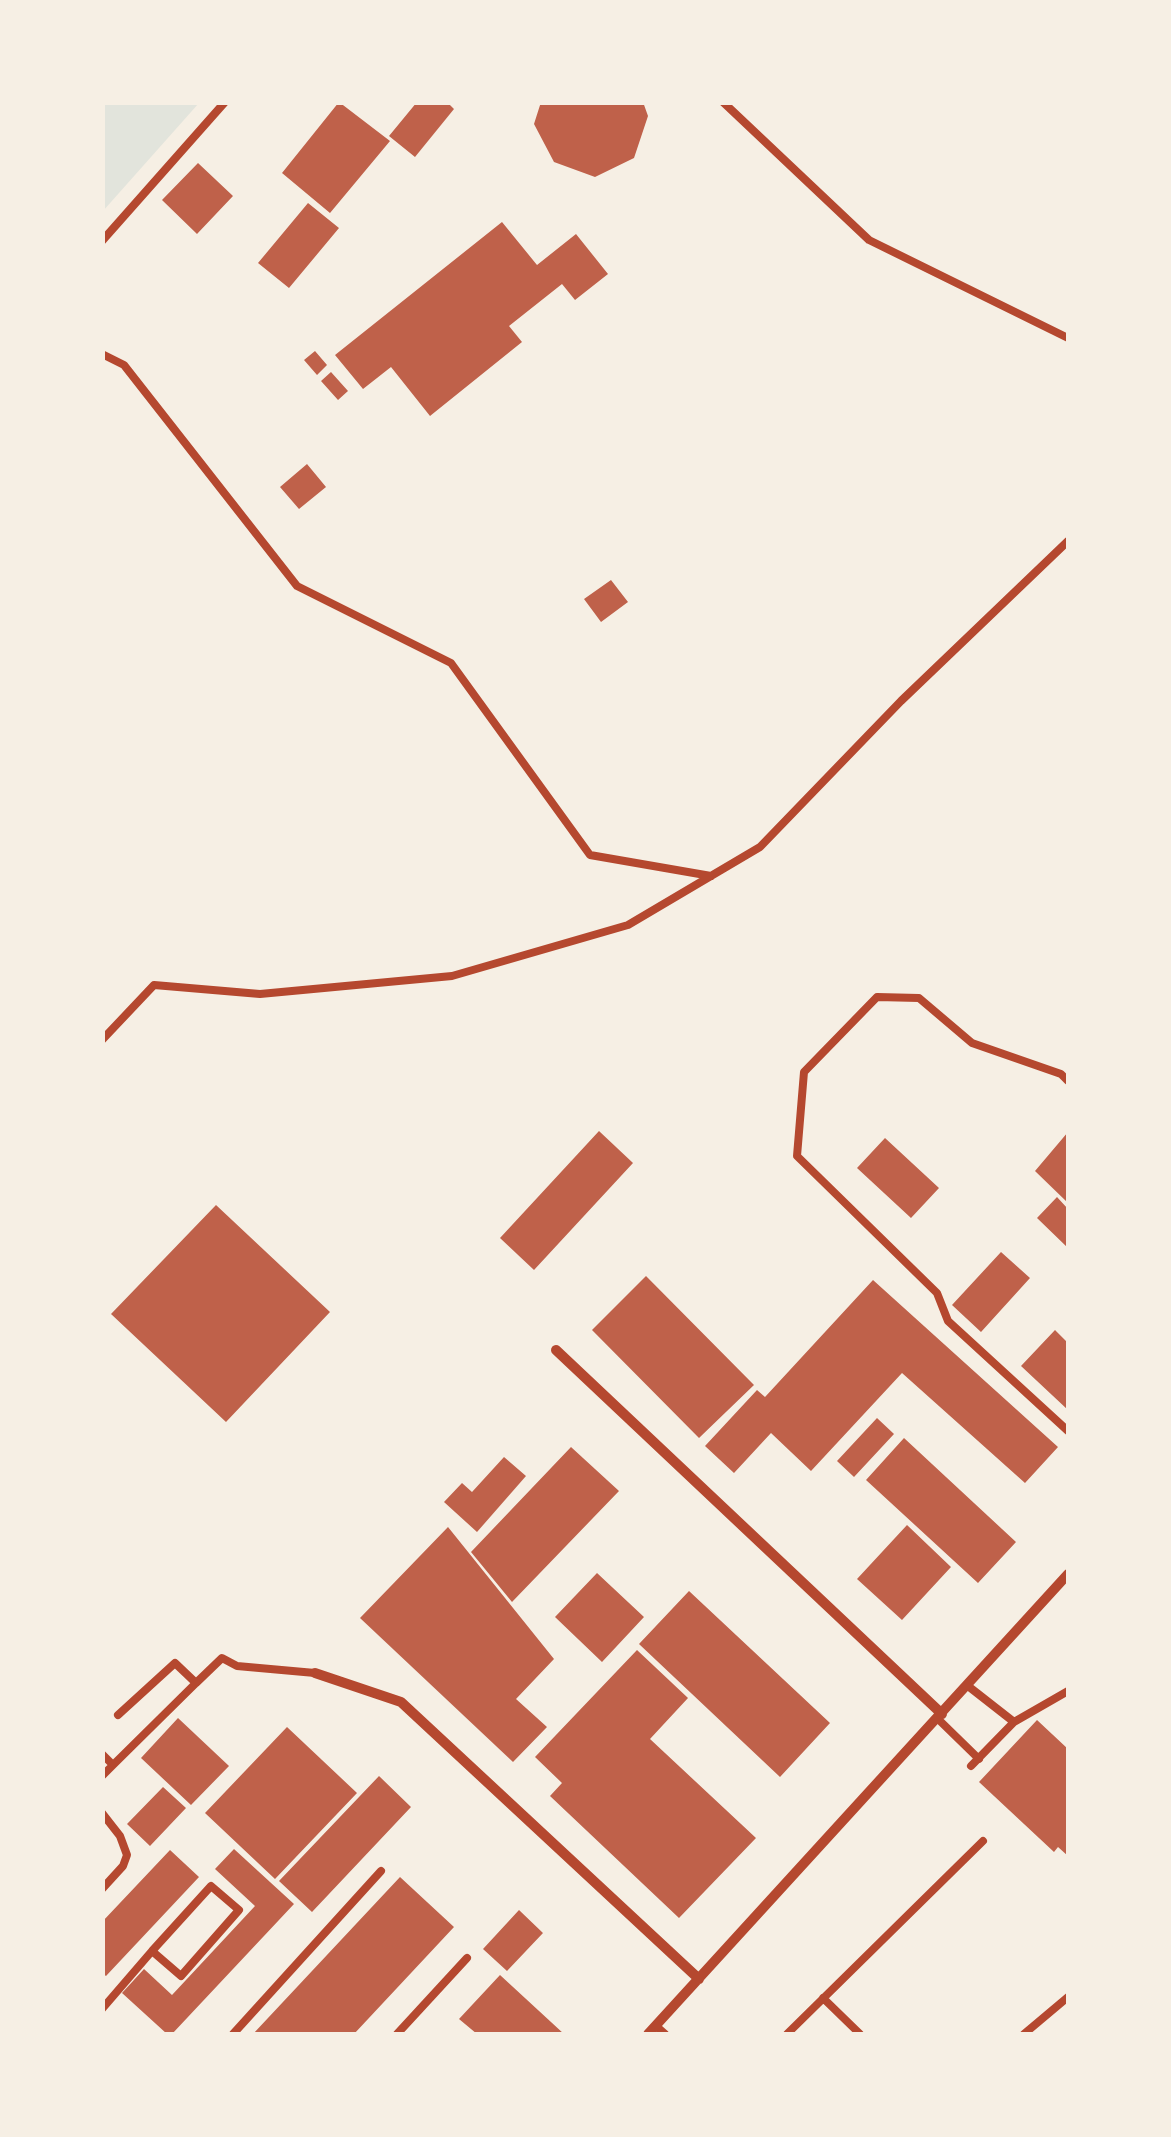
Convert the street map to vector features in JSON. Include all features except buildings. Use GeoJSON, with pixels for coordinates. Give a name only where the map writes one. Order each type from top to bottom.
{"type":"FeatureCollection","features":[{"type":"Feature","properties":{"kind":"street"},"geometry":{"type":"LineString","coordinates":[[556,1350],[940,1716]]}},
{"type":"Feature","properties":{"kind":"street"},"geometry":{"type":"LineString","coordinates":[[656,2032],[699,1979],[1068,1574]]}},
{"type":"Feature","properties":{"kind":"street"},"geometry":{"type":"LineString","coordinates":[[316,1673],[401,1702],[699,1979]]}},
{"type":"Feature","properties":{"kind":"lane"},"geometry":{"type":"LineString","coordinates":[[102,241],[225,102]]}},
{"type":"Feature","properties":{"kind":"lane"},"geometry":{"type":"LineString","coordinates":[[723,102],[869,240],[1068,338]]}},
{"type":"Feature","properties":{"kind":"lane"},"geometry":{"type":"LineString","coordinates":[[102,354],[124,365],[297,586],[452,663],[590,855],[711,876]]}},
{"type":"Feature","properties":{"kind":"lane"},"geometry":{"type":"LineString","coordinates":[[102,1040],[154,985],[260,994],[452,976],[628,925],[760,846],[902,700],[1068,541]]}},
{"type":"Feature","properties":{"kind":"lane"},"geometry":{"type":"LineString","coordinates":[[1068,1081],[1061,1074],[972,1043],[920,998],[877,996],[804,1072],[797,1156],[937,1293],[948,1322],[1068,1432]]}},
{"type":"Feature","properties":{"kind":"lane"},"geometry":{"type":"LineString","coordinates":[[102,1776],[222,1658],[237,1666],[316,1673]]}},
{"type":"Feature","properties":{"kind":"lane"},"geometry":{"type":"LineString","coordinates":[[118,1716],[174,1663],[196,1683]]}},
{"type":"Feature","properties":{"kind":"lane"},"geometry":{"type":"LineString","coordinates":[[968,1686],[1014,1722]]}},
{"type":"Feature","properties":{"kind":"lane"},"geometry":{"type":"LineString","coordinates":[[971,1766],[1014,1722],[1068,1691]]}},
{"type":"Feature","properties":{"kind":"lane"},"geometry":{"type":"LineString","coordinates":[[940,1716],[979,1759]]}},
{"type":"Feature","properties":{"kind":"lane"},"geometry":{"type":"LineString","coordinates":[[102,1754],[113,1765]]}},
{"type":"Feature","properties":{"kind":"lane"},"geometry":{"type":"LineString","coordinates":[[102,1813],[120,1836],[127,1855],[123,1866],[102,1889]]}},
{"type":"Feature","properties":{"kind":"lane"},"geometry":{"type":"LineString","coordinates":[[786,2034],[983,1840]]}},
{"type":"Feature","properties":{"kind":"lane"},"geometry":{"type":"LineString","coordinates":[[233,2034],[381,1871]]}},
{"type":"Feature","properties":{"kind":"lane"},"geometry":{"type":"LineString","coordinates":[[102,2009],[152,1951],[211,1886],[238,1910],[181,1976],[152,1951]]}},
{"type":"Feature","properties":{"kind":"lane"},"geometry":{"type":"LineString","coordinates":[[397,2034],[468,1958]]}},
{"type":"Feature","properties":{"kind":"lane"},"geometry":{"type":"LineString","coordinates":[[1024,2034],[1068,1997]]}},
{"type":"Feature","properties":{"kind":"lane"},"geometry":{"type":"LineString","coordinates":[[824,1998],[860,2034]]}},
{"type":"Feature","properties":{"kind":"shaded area"},"geometry":{"type":"Polygon","coordinates":[[[102,103],[199,103],[103,211],[102,103]]]}}]}
